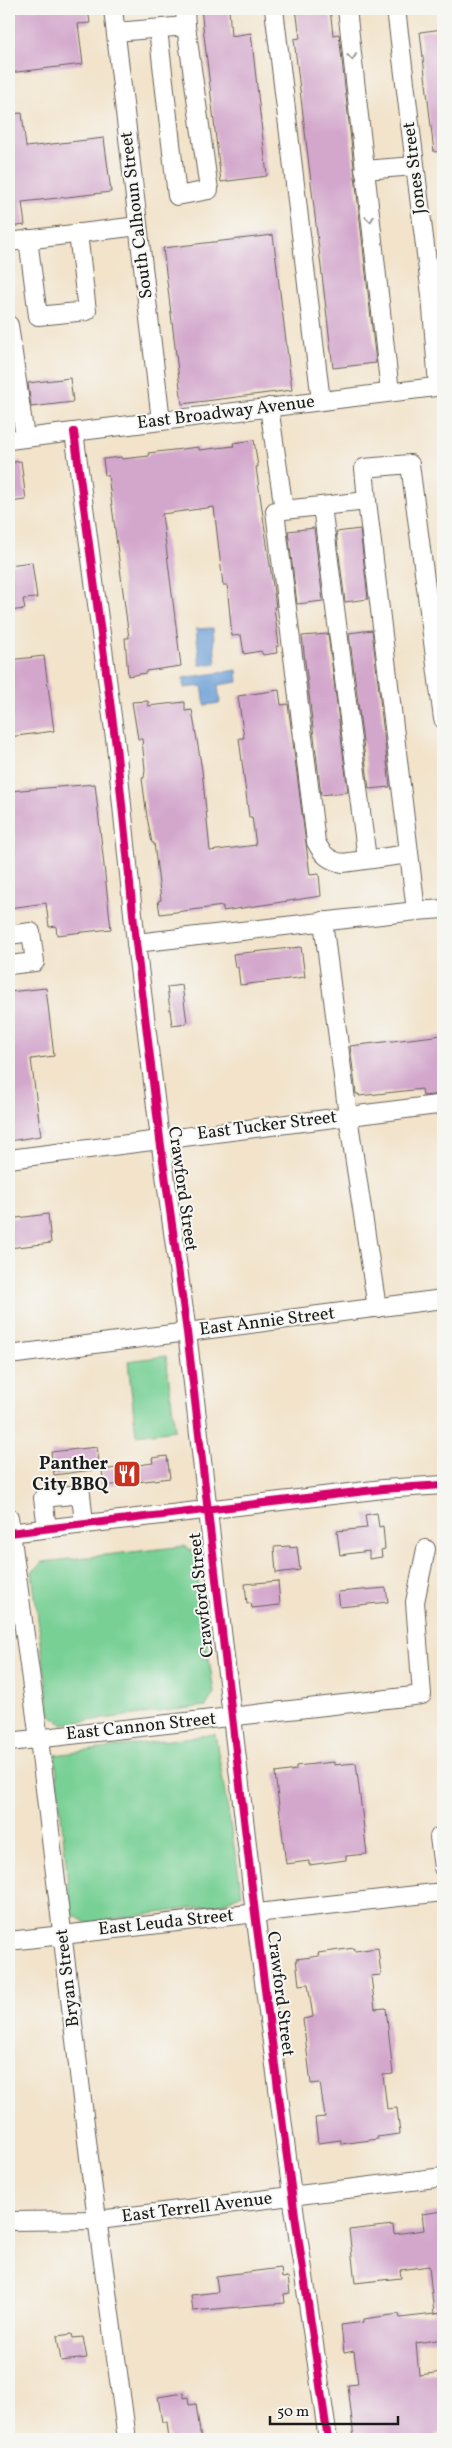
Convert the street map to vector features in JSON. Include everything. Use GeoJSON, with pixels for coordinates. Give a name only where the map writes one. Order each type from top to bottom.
{"type":"FeatureCollection","features":[{"type":"Feature","properties":{"kind":"street","name":"South Calhoun Street"},"geometry":{"type":"LineString","coordinates":[[114,9],[160,421]]}},
{"type":"Feature","properties":{"kind":"street"},"geometry":{"type":"LineString","coordinates":[[274,9],[321,401]]}},
{"type":"Feature","properties":{"kind":"street"},"geometry":{"type":"LineString","coordinates":[[347,9],[390,392]]}},
{"type":"Feature","properties":{"kind":"street","name":"Jones Street"},"geometry":{"type":"LineString","coordinates":[[396,9],[441,386]]}},
{"type":"Feature","properties":{"kind":"street"},"geometry":{"type":"LineString","coordinates":[[116,32],[158,29],[186,17],[209,190],[177,196],[158,29]]}},
{"type":"Feature","properties":{"kind":"street"},"geometry":{"type":"LineString","coordinates":[[364,170],[415,166]]}},
{"type":"Feature","properties":{"kind":"street"},"geometry":{"type":"LineString","coordinates":[[9,242],[138,226]]}},
{"type":"Feature","properties":{"kind":"street"},"geometry":{"type":"LineString","coordinates":[[28,240],[38,316],[87,311],[78,233]]}},
{"type":"Feature","properties":{"kind":"street"},"geometry":{"type":"LineString","coordinates":[[9,325],[17,439]]}},
{"type":"Feature","properties":{"kind":"street","name":"East Broadway Avenue"},"geometry":{"type":"LineString","coordinates":[[17,439],[441,386]]}},
{"type":"Feature","properties":{"kind":"street"},"geometry":{"type":"LineString","coordinates":[[269,408],[284,510]]}},
{"type":"Feature","properties":{"kind":"street","name":"Crawford Street"},"geometry":{"type":"LineString","coordinates":[[74,432],[116,746],[136,943],[160,1139],[187,1332],[255,1913],[292,2195],[328,2439]]}},
{"type":"Feature","properties":{"kind":"street"},"geometry":{"type":"LineString","coordinates":[[416,911],[364,468],[410,464],[443,720]]}},
{"type":"Feature","properties":{"kind":"street"},"geometry":{"type":"LineString","coordinates":[[367,501],[275,511],[316,842],[321,852],[334,862],[367,860],[409,854]]}},
{"type":"Feature","properties":{"kind":"street"},"geometry":{"type":"LineString","coordinates":[[322,506],[367,860]]}},
{"type":"Feature","properties":{"kind":"street"},"geometry":{"type":"LineString","coordinates":[[136,943],[443,909]]}},
{"type":"Feature","properties":{"kind":"street"},"geometry":{"type":"LineString","coordinates":[[323,921],[348,1116],[377,1308]]}},
{"type":"Feature","properties":{"kind":"street"},"geometry":{"type":"LineString","coordinates":[[9,935],[31,932],[35,962],[9,966]]}},
{"type":"Feature","properties":{"kind":"street","name":"East Tucker Street"},"geometry":{"type":"LineString","coordinates":[[9,1159],[437,1105]]}},
{"type":"Feature","properties":{"kind":"street","name":"East Annie Street"},"geometry":{"type":"LineString","coordinates":[[9,1355],[443,1299]]}},
{"type":"Feature","properties":{"kind":"street"},"geometry":{"type":"LineString","coordinates":[[9,1528],[47,1528],[383,1489],[443,1485]]}},
{"type":"Feature","properties":{"kind":"street"},"geometry":{"type":"LineString","coordinates":[[47,1528],[43,1498],[81,1494],[84,1524]]}},
{"type":"Feature","properties":{"kind":"street","name":"Bryan Street"},"geometry":{"type":"LineString","coordinates":[[9,1528],[39,1739],[92,2174],[127,2439]]}},
{"type":"Feature","properties":{"kind":"street","name":"East Cannon Street"},"geometry":{"type":"LineString","coordinates":[[9,1742],[422,1695],[414,1602],[426,1549]]}},
{"type":"Feature","properties":{"kind":"street"},"geometry":{"type":"LineString","coordinates":[[439,1837],[443,1868]]}},
{"type":"Feature","properties":{"kind":"street","name":"East Leuda Street"},"geometry":{"type":"LineString","coordinates":[[9,1941],[443,1892]]}},
{"type":"Feature","properties":{"kind":"street","name":"East Terrell Avenue"},"geometry":{"type":"LineString","coordinates":[[9,2221],[99,2220],[443,2177]]}},
{"type":"Feature","properties":{"kind":"green space"},"geometry":{"type":"Polygon","coordinates":[[[166,1356],[175,1430],[136,1435],[128,1361],[166,1356]]]}},
{"type":"Feature","properties":{"kind":"green space"},"geometry":{"type":"Polygon","coordinates":[[[185,1546],[194,1553],[214,1693],[206,1706],[62,1724],[50,1714],[32,1572],[43,1562],[185,1546]]]}},
{"type":"Feature","properties":{"kind":"green space"},"geometry":{"type":"Polygon","coordinates":[[[215,1734],[242,1894],[221,1904],[86,1923],[71,1913],[55,1755],[215,1734]]]}},
{"type":"Feature","properties":{"kind":"water"},"geometry":{"type":"Polygon","coordinates":[[[213,628],[216,664],[200,665],[196,629],[213,628]]]}},
{"type":"Feature","properties":{"kind":"water"},"geometry":{"type":"Polygon","coordinates":[[[237,670],[238,682],[218,685],[220,703],[205,705],[202,686],[184,688],[183,678],[237,670]]]}},
{"type":"Feature","properties":{"kind":"building"},"geometry":{"type":"Polygon","coordinates":[[[9,9],[88,9],[90,23],[78,24],[83,64],[9,73],[9,9]]]}},
{"type":"Feature","properties":{"kind":"building"},"geometry":{"type":"Polygon","coordinates":[[[201,9],[229,9],[231,36],[251,33],[267,176],[221,182],[201,9]]]}},
{"type":"Feature","properties":{"kind":"building"},"geometry":{"type":"Polygon","coordinates":[[[296,9],[330,9],[333,35],[339,34],[376,363],[333,368],[294,39],[300,38],[296,9]]]}},
{"type":"Feature","properties":{"kind":"building"},"geometry":{"type":"Polygon","coordinates":[[[443,29],[443,151],[434,152],[420,32],[443,29]]]}},
{"type":"Feature","properties":{"kind":"building"},"geometry":{"type":"Polygon","coordinates":[[[22,113],[26,147],[104,138],[111,192],[22,202],[25,225],[9,227],[9,114],[22,113]]]}},
{"type":"Feature","properties":{"kind":"building"},"geometry":{"type":"Polygon","coordinates":[[[273,235],[292,390],[182,404],[163,248],[273,235]]]}},
{"type":"Feature","properties":{"kind":"building"},"geometry":{"type":"Polygon","coordinates":[[[70,378],[73,402],[31,407],[28,383],[70,378]]]}},
{"type":"Feature","properties":{"kind":"building"},"geometry":{"type":"Polygon","coordinates":[[[254,440],[258,467],[256,467],[276,607],[274,607],[279,646],[276,646],[277,653],[263,655],[261,651],[244,654],[241,635],[232,636],[227,585],[223,585],[214,507],[162,514],[181,666],[146,671],[146,673],[128,676],[125,638],[129,638],[108,475],[105,475],[103,459],[149,456],[148,453],[199,447],[199,450],[234,446],[233,443],[254,440]]]}},
{"type":"Feature","properties":{"kind":"building"},"geometry":{"type":"Polygon","coordinates":[[[21,461],[26,500],[9,502],[9,463],[21,461]]]}},
{"type":"Feature","properties":{"kind":"building"},"geometry":{"type":"Polygon","coordinates":[[[314,528],[323,601],[297,604],[288,531],[314,528]]]}},
{"type":"Feature","properties":{"kind":"building"},"geometry":{"type":"Polygon","coordinates":[[[360,529],[368,599],[345,602],[336,532],[360,529]]]}},
{"type":"Feature","properties":{"kind":"building"},"geometry":{"type":"Polygon","coordinates":[[[32,562],[37,598],[23,599],[25,609],[9,611],[9,565],[32,562]]]}},
{"type":"Feature","properties":{"kind":"building"},"geometry":{"type":"Polygon","coordinates":[[[372,630],[390,787],[369,789],[349,633],[372,630]]]}},
{"type":"Feature","properties":{"kind":"building"},"geometry":{"type":"Polygon","coordinates":[[[328,634],[348,792],[321,795],[302,636],[328,634]]]}},
{"type":"Feature","properties":{"kind":"building"},"geometry":{"type":"Polygon","coordinates":[[[44,656],[54,731],[9,737],[9,660],[44,656]]]}},
{"type":"Feature","properties":{"kind":"building"},"geometry":{"type":"Polygon","coordinates":[[[279,690],[281,705],[288,704],[310,875],[319,874],[321,896],[223,911],[223,906],[160,914],[158,901],[161,900],[154,843],[152,843],[147,817],[142,778],[144,778],[145,770],[142,739],[138,739],[132,702],[148,701],[148,706],[185,702],[185,711],[192,710],[202,770],[210,851],[256,845],[252,817],[249,817],[239,738],[244,738],[238,696],[279,690]]]}},
{"type":"Feature","properties":{"kind":"building"},"geometry":{"type":"Polygon","coordinates":[[[95,784],[111,929],[57,935],[56,926],[49,927],[46,903],[9,908],[9,791],[95,784]]]}},
{"type":"Feature","properties":{"kind":"building"},"geometry":{"type":"Polygon","coordinates":[[[301,947],[305,977],[240,985],[238,967],[235,967],[233,954],[301,947]]]}},
{"type":"Feature","properties":{"kind":"building"},"geometry":{"type":"Polygon","coordinates":[[[182,985],[187,1023],[172,1025],[167,987],[182,985]]]}},
{"type":"Feature","properties":{"kind":"building"},"geometry":{"type":"Polygon","coordinates":[[[46,988],[54,1056],[31,1059],[41,1136],[9,1141],[9,992],[46,988]]]}},
{"type":"Feature","properties":{"kind":"building"},"geometry":{"type":"Polygon","coordinates":[[[443,1035],[443,1094],[423,1096],[422,1089],[359,1096],[359,1094],[356,1094],[350,1046],[443,1035]]]}},
{"type":"Feature","properties":{"kind":"building"},"geometry":{"type":"Polygon","coordinates":[[[48,1214],[51,1243],[9,1248],[9,1219],[48,1214]]]}},
{"type":"Feature","properties":{"kind":"building"},"geometry":{"type":"Polygon","coordinates":[[[97,1447],[100,1469],[54,1475],[51,1452],[97,1447]]]}},
{"type":"Feature","properties":{"kind":"building"},"geometry":{"type":"Polygon","coordinates":[[[167,1456],[170,1478],[104,1486],[102,1470],[153,1463],[152,1458],[167,1456]]]}},
{"type":"Feature","properties":{"kind":"building"},"geometry":{"type":"Polygon","coordinates":[[[377,1513],[379,1527],[383,1526],[385,1549],[381,1550],[382,1557],[369,1559],[369,1551],[340,1555],[337,1531],[367,1528],[365,1515],[377,1513]]]}},
{"type":"Feature","properties":{"kind":"building"},"geometry":{"type":"Polygon","coordinates":[[[290,1546],[290,1548],[297,1547],[300,1570],[276,1573],[274,1547],[290,1546]]]}},
{"type":"Feature","properties":{"kind":"building"},"geometry":{"type":"Polygon","coordinates":[[[278,1581],[280,1605],[252,1608],[251,1603],[247,1604],[245,1584],[278,1581]]]}},
{"type":"Feature","properties":{"kind":"building"},"geometry":{"type":"Polygon","coordinates":[[[386,1588],[388,1602],[340,1607],[338,1592],[386,1588]]]}},
{"type":"Feature","properties":{"kind":"building"},"geometry":{"type":"Polygon","coordinates":[[[334,1762],[334,1765],[356,1763],[367,1854],[346,1856],[346,1860],[309,1865],[309,1861],[286,1864],[275,1773],[296,1770],[296,1766],[334,1762]]]}},
{"type":"Feature","properties":{"kind":"building"},"geometry":{"type":"Polygon","coordinates":[[[354,1948],[355,1951],[378,1948],[381,1975],[371,1976],[375,2009],[386,2008],[393,2074],[383,2075],[387,2109],[397,2108],[400,2134],[341,2144],[341,2140],[318,2143],[315,2118],[325,2117],[320,2083],[311,2084],[303,2019],[313,2017],[308,1984],[299,1985],[296,1959],[319,1956],[318,1953],[354,1948]]]}},
{"type":"Feature","properties":{"kind":"building"},"geometry":{"type":"Polygon","coordinates":[[[443,2211],[443,2313],[434,2314],[429,2266],[400,2270],[401,2278],[355,2283],[349,2230],[393,2225],[394,2234],[424,2230],[422,2214],[443,2211]]]}},
{"type":"Feature","properties":{"kind":"building"},"geometry":{"type":"Polygon","coordinates":[[[281,2268],[282,2278],[288,2277],[290,2293],[284,2294],[285,2303],[193,2311],[191,2295],[218,2292],[216,2276],[281,2268]]]}},
{"type":"Feature","properties":{"kind":"building"},"geometry":{"type":"Polygon","coordinates":[[[443,2313],[443,2339],[416,2343],[419,2375],[443,2372],[443,2433],[437,2434],[437,2439],[354,2439],[348,2385],[358,2384],[354,2351],[344,2353],[341,2325],[364,2322],[364,2319],[399,2314],[400,2318],[443,2313]]]}},
{"type":"Feature","properties":{"kind":"building"},"geometry":{"type":"Polygon","coordinates":[[[72,2334],[73,2338],[83,2337],[87,2358],[61,2361],[57,2336],[72,2334]]]}},
{"type":"Feature","properties":{"kind":"building"},"geometry":{"type":"Polygon","coordinates":[[[184,2393],[184,2398],[188,2397],[189,2405],[196,2404],[201,2439],[169,2439],[167,2422],[162,2422],[158,2397],[184,2393]]]}},
{"type":"Feature","properties":{"kind":"cycle path"},"geometry":{"type":"LineString","coordinates":[[74,432],[116,746],[136,943],[160,1139],[187,1332],[255,1913],[292,2195],[328,2439]]}},
{"type":"Feature","properties":{"kind":"cycle path"},"geometry":{"type":"LineString","coordinates":[[9,1533],[383,1489],[443,1485]]}},
{"type":"Feature","properties":{"kind":"place","name":"Panther City BBQ"},"geometry":{"type":"Point","coordinates":[127,1474]}}]}
